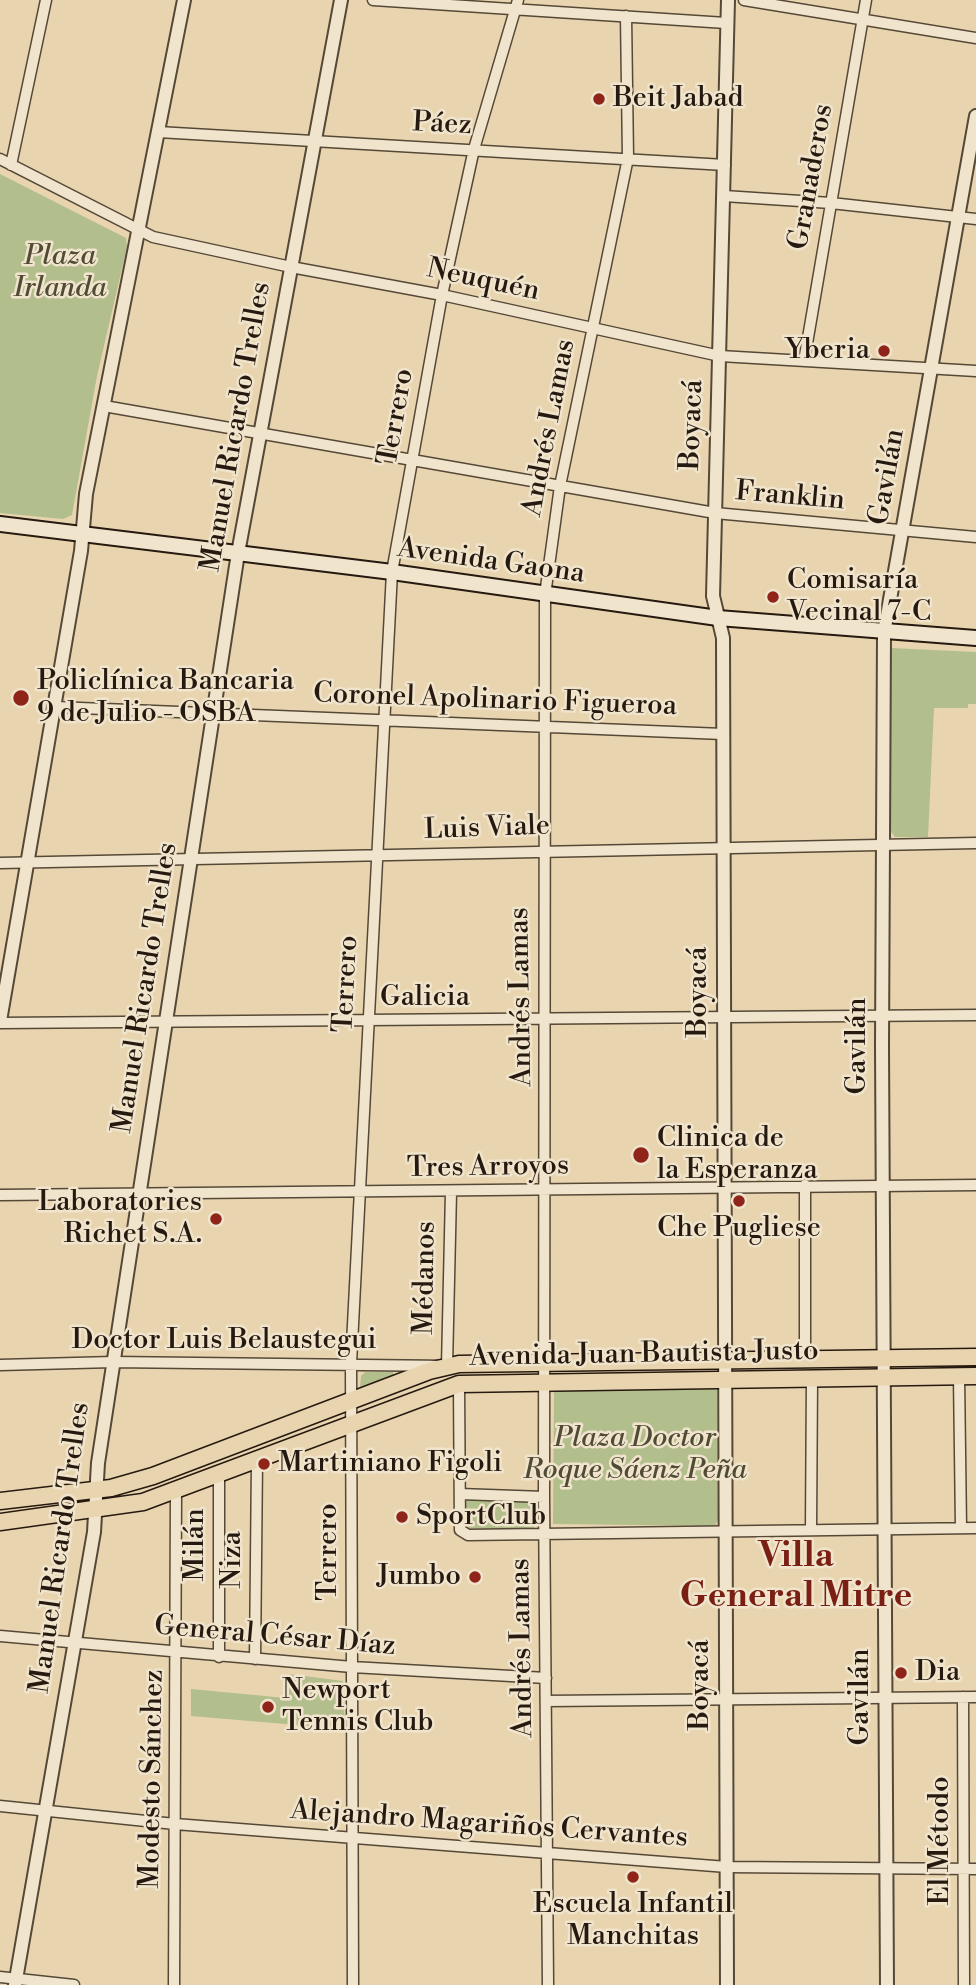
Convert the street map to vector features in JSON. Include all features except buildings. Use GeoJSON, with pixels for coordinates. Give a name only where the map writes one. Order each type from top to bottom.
{"type":"FeatureCollection","features":[{"type":"Feature","properties":{"kind":"main road","name":"Avenida Gaona"},"geometry":{"type":"LineString","coordinates":[[0,524],[392,572],[718,618],[884,633],[976,638]]}},
{"type":"Feature","properties":{"kind":"main road","name":"Avenida Juan Bautista Justo"},"geometry":{"type":"LineString","coordinates":[[0,1501],[96,1491],[153,1476],[447,1366],[724,1358],[976,1357]]}},
{"type":"Feature","properties":{"kind":"main road","name":"Avenida Juan Bautista Justo"},"geometry":{"type":"LineString","coordinates":[[0,1521],[143,1502],[458,1384],[968,1376]]}},
{"type":"Feature","properties":{"kind":"street"},"geometry":{"type":"LineString","coordinates":[[11,165],[46,0]]}},
{"type":"Feature","properties":{"kind":"street"},"geometry":{"type":"LineString","coordinates":[[0,1022],[55,707],[86,494],[184,0]]}},
{"type":"Feature","properties":{"kind":"street","name":"Manuel Ricardo Trelles"},"geometry":{"type":"LineString","coordinates":[[15,1982],[97,1509],[96,1491],[113,1362],[238,554],[341,0]]}},
{"type":"Feature","properties":{"kind":"street"},"geometry":{"type":"LineString","coordinates":[[373,0],[517,4],[726,23]]}},
{"type":"Feature","properties":{"kind":"street","name":"Boyacá"},"geometry":{"type":"LineString","coordinates":[[727,1985],[723,638],[713,596],[728,0]]}},
{"type":"Feature","properties":{"kind":"street"},"geometry":{"type":"LineString","coordinates":[[744,0],[976,38]]}},
{"type":"Feature","properties":{"kind":"street","name":"Granaderos"},"geometry":{"type":"LineString","coordinates":[[804,361],[866,0]]}},
{"type":"Feature","properties":{"kind":"street","name":"Terrero"},"geometry":{"type":"LineString","coordinates":[[353,1985],[351,1363],[382,719],[392,572],[442,295],[474,149],[517,4]]}},
{"type":"Feature","properties":{"kind":"street","name":"Andrés Lamas"},"geometry":{"type":"LineString","coordinates":[[548,1985],[549,1853],[544,1535],[545,595],[560,486],[628,158],[626,16]]}},
{"type":"Feature","properties":{"kind":"street","name":"Gavilán"},"geometry":{"type":"LineString","coordinates":[[887,1985],[882,1185],[884,633],[976,116]]}},
{"type":"Feature","properties":{"kind":"street","name":"Páez"},"geometry":{"type":"LineString","coordinates":[[158,132],[724,165]]}},
{"type":"Feature","properties":{"kind":"street","name":"Neuquén"},"geometry":{"type":"LineString","coordinates":[[0,159],[139,231],[291,267],[442,295],[720,356],[976,371]]}},
{"type":"Feature","properties":{"kind":"street"},"geometry":{"type":"LineString","coordinates":[[724,196],[831,203],[976,219]]}},
{"type":"Feature","properties":{"kind":"street","name":"Franklin"},"geometry":{"type":"LineString","coordinates":[[104,406],[715,513],[976,537]]}},
{"type":"Feature","properties":{"kind":"street","name":"Coronel Apolinario Figueroa"},"geometry":{"type":"LineString","coordinates":[[55,707],[723,734]]}},
{"type":"Feature","properties":{"kind":"street","name":"Luis Viale"},"geometry":{"type":"LineString","coordinates":[[0,863],[723,846],[976,843]]}},
{"type":"Feature","properties":{"kind":"street","name":"Galicia"},"geometry":{"type":"LineString","coordinates":[[0,1022],[976,1015]]}},
{"type":"Feature","properties":{"kind":"street"},"geometry":{"type":"LineString","coordinates":[[804,1358],[805,1185]]}},
{"type":"Feature","properties":{"kind":"street","name":"Tres Arroyos"},"geometry":{"type":"LineString","coordinates":[[0,1195],[976,1185]]}},
{"type":"Feature","properties":{"kind":"street","name":"Médanos"},"geometry":{"type":"LineString","coordinates":[[447,1366],[451,1192]]}},
{"type":"Feature","properties":{"kind":"street","name":"Doctor Luis Belaustegui"},"geometry":{"type":"LineString","coordinates":[[0,1365],[113,1362],[447,1366]]}},
{"type":"Feature","properties":{"kind":"street"},"geometry":{"type":"LineString","coordinates":[[961,1528],[968,1376]]}},
{"type":"Feature","properties":{"kind":"street"},"geometry":{"type":"LineString","coordinates":[[811,1529],[812,1378]]}},
{"type":"Feature","properties":{"kind":"street"},"geometry":{"type":"LineString","coordinates":[[458,1384],[460,1530],[468,1535],[976,1528]]}},
{"type":"Feature","properties":{"kind":"street","name":"Niza"},"geometry":{"type":"LineString","coordinates":[[255,1659],[257,1460]]}},
{"type":"Feature","properties":{"kind":"street","name":"Milán"},"geometry":{"type":"LineString","coordinates":[[219,1475],[219,1657]]}},
{"type":"Feature","properties":{"kind":"street","name":"Modesto Sánchez"},"geometry":{"type":"LineString","coordinates":[[174,1985],[176,1490]]}},
{"type":"Feature","properties":{"kind":"street"},"geometry":{"type":"LineString","coordinates":[[460,1494],[544,1497]]}},
{"type":"Feature","properties":{"kind":"street","name":"General César Díaz"},"geometry":{"type":"LineString","coordinates":[[0,1636],[219,1657],[546,1678]]}},
{"type":"Feature","properties":{"kind":"street"},"geometry":{"type":"LineString","coordinates":[[546,1701],[976,1697]]}},
{"type":"Feature","properties":{"kind":"street","name":"El Método"},"geometry":{"type":"LineString","coordinates":[[963,1698],[964,1985]]}},
{"type":"Feature","properties":{"kind":"street","name":"Alejandro Magariños Cervantes"},"geometry":{"type":"LineString","coordinates":[[0,1806],[175,1824],[727,1867],[976,1869]]}},
{"type":"Feature","properties":{"kind":"street"},"geometry":{"type":"LineString","coordinates":[[0,1977],[15,1982],[74,1985]]}},
{"type":"Feature","properties":{"kind":"green space","name":"Plaza Irlanda"},"geometry":{"type":"Polygon","coordinates":[[[0,174],[126,238],[127,247],[97,376],[72,515],[63,519],[0,513],[0,174]]]}},
{"type":"Feature","properties":{"kind":"green space"},"geometry":{"type":"Polygon","coordinates":[[[891,648],[976,652],[976,704],[968,704],[968,708],[934,708],[928,837],[895,837],[889,829],[891,648]]]}},
{"type":"Feature","properties":{"kind":"green space"},"geometry":{"type":"Polygon","coordinates":[[[365,1372],[393,1372],[395,1380],[364,1389],[360,1387],[361,1376],[365,1372]]]}},
{"type":"Feature","properties":{"kind":"green space","name":"Plaza Doctor Roque Sáenz Peña"},"geometry":{"type":"Polygon","coordinates":[[[712,1385],[717,1390],[718,1520],[715,1526],[553,1524],[554,1388],[712,1385]]]}},
{"type":"Feature","properties":{"kind":"green space"},"geometry":{"type":"Polygon","coordinates":[[[461,1493],[534,1493],[534,1532],[462,1532],[461,1493]]]}},
{"type":"Feature","properties":{"kind":"green space","name":"Newport Tennis Club"},"geometry":{"type":"Polygon","coordinates":[[[289,1674],[343,1681],[345,1729],[191,1716],[191,1689],[286,1698],[289,1674]]]}},
{"type":"Feature","properties":{"kind":"place","name":"Beit Jabad"},"geometry":{"type":"Point","coordinates":[599,99]}},
{"type":"Feature","properties":{"kind":"place","name":"Yberia"},"geometry":{"type":"Point","coordinates":[884,351]}},
{"type":"Feature","properties":{"kind":"place","name":"Comisaría Vecinal 7-C"},"geometry":{"type":"Point","coordinates":[773,597]}},
{"type":"Feature","properties":{"kind":"place","name":"Policlínica Bancaria 9 de Julio - OSBA"},"geometry":{"type":"Point","coordinates":[21,698]}},
{"type":"Feature","properties":{"kind":"place","name":"Clinica de la Esperanza"},"geometry":{"type":"Point","coordinates":[641,1155]}},
{"type":"Feature","properties":{"kind":"place","name":"Che Pugliese"},"geometry":{"type":"Point","coordinates":[739,1201]}},
{"type":"Feature","properties":{"kind":"place","name":"Laboratories Richet S.A."},"geometry":{"type":"Point","coordinates":[216,1219]}},
{"type":"Feature","properties":{"kind":"place","name":"Martiniano Figoli"},"geometry":{"type":"Point","coordinates":[264,1464]}},
{"type":"Feature","properties":{"kind":"place","name":"SportClub"},"geometry":{"type":"Point","coordinates":[402,1517]}},
{"type":"Feature","properties":{"kind":"place","name":"Jumbo"},"geometry":{"type":"Point","coordinates":[475,1577]}},
{"type":"Feature","properties":{"kind":"place","name":"Dia"},"geometry":{"type":"Point","coordinates":[901,1673]}},
{"type":"Feature","properties":{"kind":"place","name":"Newport Tennis Club"},"geometry":{"type":"Point","coordinates":[268,1707]}},
{"type":"Feature","properties":{"kind":"place","name":"Escuela Infantil Manchitas"},"geometry":{"type":"Point","coordinates":[633,1877]}},
{"type":"Feature","properties":{"kind":"district","name":"Villa General Mitre"},"geometry":{"type":"Point","coordinates":[796,1578]}}]}
